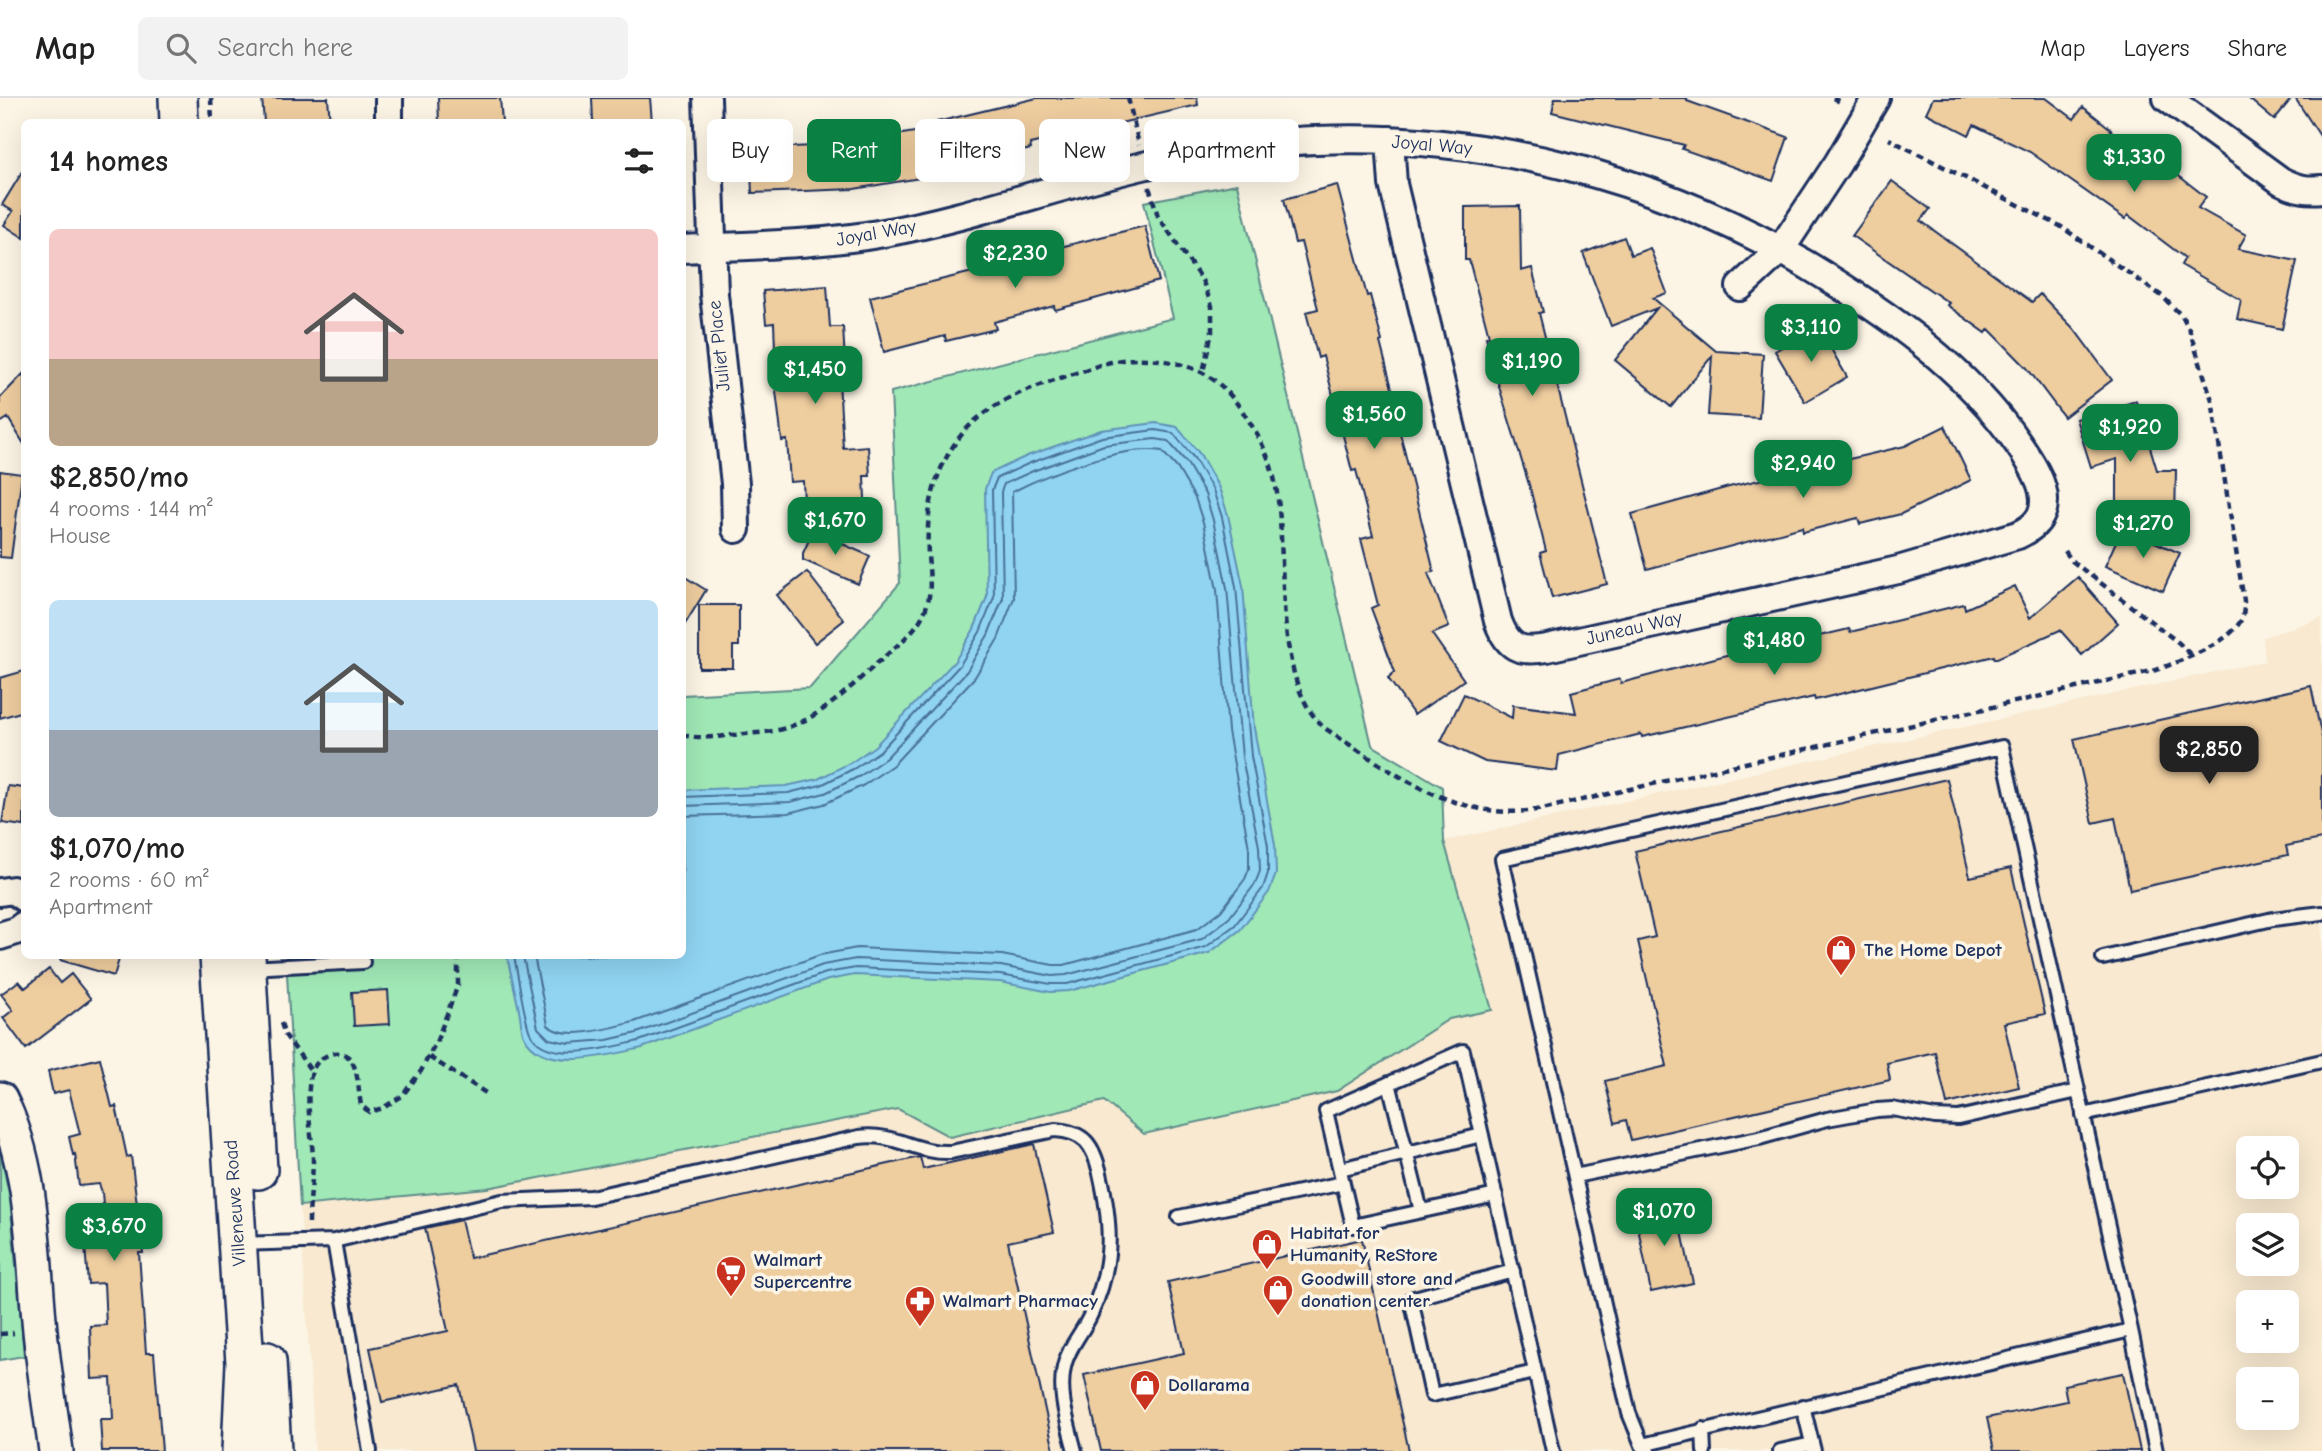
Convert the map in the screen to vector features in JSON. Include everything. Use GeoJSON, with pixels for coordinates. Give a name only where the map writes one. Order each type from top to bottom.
{"type":"FeatureCollection","features":[{"type":"Feature","properties":{"kind":"main road"},"geometry":{"type":"LineString","coordinates":[[178,98],[179,119]]}},
{"type":"Feature","properties":{"kind":"main road","name":"Villeneuve Road"},"geometry":{"type":"LineString","coordinates":[[233,962],[250,1244],[272,1451]]}},
{"type":"Feature","properties":{"kind":"main road","name":"Villeneuve Road"},"geometry":{"type":"LineString","coordinates":[[241,1451],[250,1244]]}},
{"type":"Feature","properties":{"kind":"street"},"geometry":{"type":"LineString","coordinates":[[389,98],[389,119]]}},
{"type":"Feature","properties":{"kind":"street"},"geometry":{"type":"LineString","coordinates":[[708,98],[711,247]]}},
{"type":"Feature","properties":{"kind":"street"},"geometry":{"type":"LineString","coordinates":[[1740,287],[1781,250],[1838,163],[1876,98]]}},
{"type":"Feature","properties":{"kind":"street"},"geometry":{"type":"LineString","coordinates":[[2167,98],[2281,181],[2292,187],[2322,189]]}},
{"type":"Feature","properties":{"kind":"street","name":"Joyal Way"},"geometry":{"type":"LineString","coordinates":[[686,249],[809,243],[883,233],[1144,166],[1245,146],[1314,140],[1390,140],[1506,153],[1576,169],[1690,206],[1781,250]]}},
{"type":"Feature","properties":{"kind":"street","name":"Juneau Way"},"geometry":{"type":"LineString","coordinates":[[1390,140],[1393,184],[1498,621],[1504,636],[1517,648],[1547,648],[1898,570],[2018,535],[2038,521],[2044,499],[2040,479],[2012,434],[1973,388],[1886,318],[1781,250]]}},
{"type":"Feature","properties":{"kind":"street","name":"Juliet Place"},"geometry":{"type":"LineString","coordinates":[[711,247],[720,358],[735,484],[736,529]]}},
{"type":"Feature","properties":{"kind":"street"},"geometry":{"type":"LineString","coordinates":[[0,892],[13,890],[21,896]]}},
{"type":"Feature","properties":{"kind":"street"},"geometry":{"type":"LineString","coordinates":[[0,936],[21,927]]}},
{"type":"Feature","properties":{"kind":"street"},"geometry":{"type":"LineString","coordinates":[[0,1099],[20,1151],[27,1188],[41,1340],[56,1451]]}},
{"type":"Feature","properties":{"kind":"lane"},"geometry":{"type":"LineString","coordinates":[[2131,1330],[1703,1429],[1645,1448],[1629,1413],[1502,859],[2002,747],[2131,1330],[2156,1451]]}},
{"type":"Feature","properties":{"kind":"lane"},"geometry":{"type":"LineString","coordinates":[[2103,958],[2273,919],[2322,913]]}},
{"type":"Feature","properties":{"kind":"lane"},"geometry":{"type":"LineString","coordinates":[[233,962],[363,962]]}},
{"type":"Feature","properties":{"kind":"lane"},"geometry":{"type":"LineString","coordinates":[[1496,1195],[1353,1226],[1326,1111],[1463,1051],[1496,1195],[1553,1451]]}},
{"type":"Feature","properties":{"kind":"lane"},"geometry":{"type":"LineString","coordinates":[[2083,1115],[2322,1061]]}},
{"type":"Feature","properties":{"kind":"lane"},"geometry":{"type":"LineString","coordinates":[[1389,1083],[1421,1211]]}},
{"type":"Feature","properties":{"kind":"lane"},"geometry":{"type":"LineString","coordinates":[[1575,1176],[1759,1138],[1827,1119],[1877,1110],[1892,1109],[1958,1118],[2078,1091]]}},
{"type":"Feature","properties":{"kind":"lane"},"geometry":{"type":"LineString","coordinates":[[250,1244],[334,1241],[502,1201],[591,1197],[859,1137],[885,1136],[934,1153],[951,1152],[1055,1130],[1073,1131],[1086,1140],[1096,1159],[1108,1210],[1110,1243],[1102,1282],[1090,1315],[1065,1364],[1061,1387],[1074,1451]]}},
{"type":"Feature","properties":{"kind":"lane"},"geometry":{"type":"LineString","coordinates":[[1340,1169],[1482,1135]]}},
{"type":"Feature","properties":{"kind":"lane"},"geometry":{"type":"LineString","coordinates":[[1179,1217],[1343,1183]]}},
{"type":"Feature","properties":{"kind":"lane"},"geometry":{"type":"LineString","coordinates":[[334,1241],[370,1451]]}},
{"type":"Feature","properties":{"kind":"lane"},"geometry":{"type":"LineString","coordinates":[[1513,1271],[1411,1298],[1432,1395],[1535,1372]]}},
{"type":"Feature","properties":{"kind":"lane"},"geometry":{"type":"LineString","coordinates":[[1780,1451],[1813,1447],[1803,1406]]}},
{"type":"Feature","properties":{"kind":"lane"},"geometry":{"type":"LineString","coordinates":[[1703,1429],[1704,1451]]}},
{"type":"Feature","properties":{"kind":"path"},"geometry":{"type":"LineString","coordinates":[[211,98],[212,119]]}},
{"type":"Feature","properties":{"kind":"path"},"geometry":{"type":"LineString","coordinates":[[1128,98],[1140,151]]}},
{"type":"Feature","properties":{"kind":"path"},"geometry":{"type":"LineString","coordinates":[[1833,98],[1839,102]]}},
{"type":"Feature","properties":{"kind":"path"},"geometry":{"type":"LineString","coordinates":[[686,736],[734,735],[793,726],[830,704],[904,639],[927,607],[930,498],[945,461],[956,443],[981,414],[1014,395],[1105,363],[1151,359],[1203,372],[1235,399],[1256,432],[1269,460],[1278,503],[1285,605],[1292,659],[1298,689],[1310,715],[1323,727],[1412,785],[1487,811],[1528,812],[2157,670],[2192,656],[2231,632],[2242,618],[2244,601],[2212,400],[2189,329],[2182,316],[2162,296],[2060,226],[1889,139]]}},
{"type":"Feature","properties":{"kind":"path"},"geometry":{"type":"LineString","coordinates":[[1148,182],[1158,216],[1203,282],[1212,306],[1212,332],[1203,372]]}},
{"type":"Feature","properties":{"kind":"path"},"geometry":{"type":"LineString","coordinates":[[2065,551],[2072,561],[2179,643],[2192,656]]}},
{"type":"Feature","properties":{"kind":"path"},"geometry":{"type":"LineString","coordinates":[[309,1223],[313,1161],[310,1094],[312,1072],[319,1060],[329,1054],[345,1054],[355,1067],[361,1105],[369,1112],[383,1108],[402,1096],[429,1056],[458,985],[457,959]]}},
{"type":"Feature","properties":{"kind":"path"},"geometry":{"type":"LineString","coordinates":[[279,1013],[285,1035],[312,1072]]}},
{"type":"Feature","properties":{"kind":"path"},"geometry":{"type":"LineString","coordinates":[[429,1056],[489,1095]]}},
{"type":"Feature","properties":{"kind":"path"},"geometry":{"type":"LineString","coordinates":[[0,1334],[15,1333]]}},
{"type":"Feature","properties":{"kind":"shaded area"},"geometry":{"type":"Polygon","coordinates":[[[2322,618],[2322,1451],[315,1451],[300,1207],[487,1188],[898,1109],[950,1137],[1104,1101],[1144,1134],[1337,1091],[1449,1019],[1492,1010],[1444,841],[2265,661],[2263,637],[2322,618]]]}},
{"type":"Feature","properties":{"kind":"green space"},"geometry":{"type":"Polygon","coordinates":[[[1237,184],[1372,745],[1442,787],[1444,841],[1492,1010],[1449,1019],[1337,1091],[1144,1134],[1104,1101],[950,1137],[898,1109],[487,1188],[300,1206],[286,959],[686,959],[686,695],[810,688],[900,583],[891,392],[1173,318],[1144,202],[1237,184]]]}},
{"type":"Feature","properties":{"kind":"green space"},"geometry":{"type":"Polygon","coordinates":[[[0,1151],[10,1199],[24,1356],[0,1360],[0,1151]]]}},
{"type":"Feature","properties":{"kind":"water"},"geometry":{"type":"Polygon","coordinates":[[[1156,423],[1177,427],[1200,454],[1219,488],[1228,515],[1243,586],[1254,728],[1275,845],[1276,874],[1269,892],[1240,930],[1209,953],[1069,991],[1050,992],[1000,982],[855,975],[828,980],[629,1051],[578,1059],[546,1055],[533,1048],[522,1031],[508,959],[686,959],[686,790],[786,786],[818,779],[852,762],[875,746],[955,661],[974,629],[987,597],[985,489],[991,473],[1027,456],[1101,430],[1156,423]]]}},
{"type":"Feature","properties":{"kind":"building"},"geometry":{"type":"Polygon","coordinates":[[[262,98],[328,98],[330,119],[264,119],[262,98]]]}},
{"type":"Feature","properties":{"kind":"building"},"geometry":{"type":"Polygon","coordinates":[[[438,98],[500,98],[502,119],[439,119],[438,98]]]}},
{"type":"Feature","properties":{"kind":"building"},"geometry":{"type":"Polygon","coordinates":[[[592,98],[650,98],[652,119],[593,119],[592,98]]]}},
{"type":"Feature","properties":{"kind":"building"},"geometry":{"type":"Polygon","coordinates":[[[1037,98],[1197,98],[1198,105],[1130,121],[1039,119],[1039,142],[1030,144],[1031,149],[1025,150],[1025,119],[950,119],[1037,98]]]}},
{"type":"Feature","properties":{"kind":"building"},"geometry":{"type":"Polygon","coordinates":[[[1555,98],[1687,98],[1687,101],[1788,137],[1773,181],[1682,149],[1684,145],[1552,112],[1555,98]]]}},
{"type":"Feature","properties":{"kind":"building"},"geometry":{"type":"Polygon","coordinates":[[[1933,98],[2046,98],[2074,119],[2083,107],[2172,176],[2175,173],[2206,197],[2198,208],[2246,235],[2238,249],[2297,261],[2282,329],[2237,319],[2241,300],[2181,265],[2185,258],[2128,215],[2125,219],[2030,152],[1974,125],[1969,135],[1926,113],[1933,98]]]}},
{"type":"Feature","properties":{"kind":"building"},"geometry":{"type":"Polygon","coordinates":[[[2248,98],[2292,98],[2274,120],[2248,98]]]}},
{"type":"Feature","properties":{"kind":"building"},"geometry":{"type":"Polygon","coordinates":[[[2295,98],[2322,98],[2322,139],[2295,98]]]}},
{"type":"Feature","properties":{"kind":"building"},"geometry":{"type":"Polygon","coordinates":[[[915,132],[915,179],[901,181],[901,134],[915,132]]]}},
{"type":"Feature","properties":{"kind":"building"},"geometry":{"type":"Polygon","coordinates":[[[807,146],[807,182],[896,182],[854,189],[752,193],[752,182],[793,182],[793,147],[807,146]]]}},
{"type":"Feature","properties":{"kind":"building"},"geometry":{"type":"Polygon","coordinates":[[[21,174],[21,236],[4,225],[13,211],[2,205],[21,174]]]}},
{"type":"Feature","properties":{"kind":"building"},"geometry":{"type":"Polygon","coordinates":[[[1892,181],[1930,209],[1921,221],[2032,302],[2040,294],[2074,329],[2112,380],[2064,417],[2027,368],[1989,329],[1986,333],[1947,305],[1949,303],[1852,236],[1892,181]]]}},
{"type":"Feature","properties":{"kind":"building"},"geometry":{"type":"Polygon","coordinates":[[[1337,185],[1382,341],[1380,342],[1395,400],[1392,400],[1434,572],[1428,573],[1449,627],[1432,634],[1464,680],[1414,715],[1388,678],[1395,672],[1371,608],[1378,605],[1361,539],[1373,536],[1356,470],[1352,471],[1323,356],[1318,358],[1306,312],[1318,309],[1301,242],[1295,243],[1284,199],[1337,185]]]}},
{"type":"Feature","properties":{"kind":"building"},"geometry":{"type":"Polygon","coordinates":[[[1520,206],[1521,271],[1532,268],[1543,312],[1539,313],[1607,584],[1552,598],[1540,553],[1546,551],[1530,488],[1497,380],[1486,337],[1489,336],[1469,260],[1465,260],[1465,207],[1520,206]]]}},
{"type":"Feature","properties":{"kind":"building"},"geometry":{"type":"Polygon","coordinates":[[[1145,226],[1159,281],[1055,310],[1054,306],[994,322],[996,329],[946,341],[945,336],[884,352],[870,297],[981,270],[982,273],[1042,257],[1040,252],[1145,226]]]}},
{"type":"Feature","properties":{"kind":"building"},"geometry":{"type":"Polygon","coordinates":[[[1624,237],[1631,255],[1650,248],[1667,293],[1653,298],[1716,351],[1763,354],[1759,418],[1708,415],[1712,356],[1671,407],[1615,360],[1657,308],[1611,326],[1583,253],[1624,237]]]}},
{"type":"Feature","properties":{"kind":"building"},"geometry":{"type":"Polygon","coordinates":[[[827,286],[830,327],[843,327],[845,362],[838,363],[843,448],[868,446],[870,476],[864,476],[866,521],[805,524],[803,481],[790,482],[787,440],[782,441],[774,374],[774,323],[766,324],[763,291],[827,286]]]}},
{"type":"Feature","properties":{"kind":"building"},"geometry":{"type":"Polygon","coordinates":[[[1818,326],[1847,377],[1805,402],[1775,351],[1818,326]]]}},
{"type":"Feature","properties":{"kind":"building"},"geometry":{"type":"Polygon","coordinates":[[[21,376],[21,439],[8,418],[0,423],[0,398],[21,376]]]}},
{"type":"Feature","properties":{"kind":"building"},"geometry":{"type":"Polygon","coordinates":[[[2136,401],[2157,470],[2176,470],[2175,521],[2117,520],[2117,459],[2091,467],[2076,419],[2136,401]]]}},
{"type":"Feature","properties":{"kind":"building"},"geometry":{"type":"Polygon","coordinates":[[[1945,426],[1971,480],[1901,514],[1860,524],[1858,518],[1803,532],[1802,527],[1647,569],[1632,514],[1729,487],[1905,446],[1945,426]]]}},
{"type":"Feature","properties":{"kind":"building"},"geometry":{"type":"Polygon","coordinates":[[[0,471],[21,474],[21,482],[11,558],[0,557],[0,471]]]}},
{"type":"Feature","properties":{"kind":"building"},"geometry":{"type":"Polygon","coordinates":[[[2122,528],[2180,553],[2163,591],[2105,566],[2122,528]]]}},
{"type":"Feature","properties":{"kind":"building"},"geometry":{"type":"Polygon","coordinates":[[[813,531],[870,556],[858,584],[803,560],[803,553],[813,531]]]}},
{"type":"Feature","properties":{"kind":"building"},"geometry":{"type":"Polygon","coordinates":[[[807,572],[844,620],[815,643],[777,595],[807,572]]]}},
{"type":"Feature","properties":{"kind":"building"},"geometry":{"type":"Polygon","coordinates":[[[2078,577],[2118,623],[2082,655],[2060,630],[1995,659],[1994,656],[1815,700],[1814,697],[1642,737],[1641,734],[1559,755],[1557,771],[1485,762],[1441,741],[1464,694],[1512,718],[1513,705],[1576,713],[1571,692],[1620,679],[1621,683],[1734,653],[1735,656],[1849,629],[1850,632],[1964,604],[1965,609],[2015,586],[2030,618],[2078,577]]]}},
{"type":"Feature","properties":{"kind":"building"},"geometry":{"type":"Polygon","coordinates":[[[686,578],[706,590],[686,622],[686,578]]]}},
{"type":"Feature","properties":{"kind":"building"},"geometry":{"type":"Polygon","coordinates":[[[699,605],[739,605],[739,646],[733,646],[733,668],[699,668],[699,605]]]}},
{"type":"Feature","properties":{"kind":"building"},"geometry":{"type":"Polygon","coordinates":[[[21,672],[21,712],[0,718],[0,678],[21,672]]]}},
{"type":"Feature","properties":{"kind":"building"},"geometry":{"type":"Polygon","coordinates":[[[2311,686],[2322,738],[2322,839],[2286,846],[2288,855],[2130,890],[2115,818],[2093,823],[2074,739],[2311,686]]]}},
{"type":"Feature","properties":{"kind":"building","name":"The Home Depot"},"geometry":{"type":"Polygon","coordinates":[[[1947,779],[1970,877],[2011,868],[2045,1014],[2004,1023],[2019,1087],[1947,1104],[1935,1052],[1887,1063],[1890,1080],[1631,1140],[1626,1120],[1615,1123],[1605,1081],[1667,1066],[1638,941],[1655,937],[1635,851],[1947,779]]]}},
{"type":"Feature","properties":{"kind":"building"},"geometry":{"type":"Polygon","coordinates":[[[8,786],[21,788],[21,826],[2,823],[8,786]]]}},
{"type":"Feature","properties":{"kind":"building"},"geometry":{"type":"Polygon","coordinates":[[[60,959],[119,959],[114,976],[60,959]]]}},
{"type":"Feature","properties":{"kind":"building"},"geometry":{"type":"Polygon","coordinates":[[[49,969],[60,983],[71,974],[91,999],[26,1049],[3,1018],[13,1010],[1,994],[19,981],[25,988],[49,969]]]}},
{"type":"Feature","properties":{"kind":"building"},"geometry":{"type":"Polygon","coordinates":[[[388,990],[390,1024],[354,1026],[352,992],[388,990]]]}},
{"type":"Feature","properties":{"kind":"building"},"geometry":{"type":"Polygon","coordinates":[[[100,1058],[112,1107],[116,1106],[127,1157],[131,1156],[143,1253],[139,1253],[146,1353],[154,1353],[162,1451],[102,1451],[100,1419],[113,1419],[111,1378],[92,1379],[90,1326],[106,1325],[104,1283],[88,1284],[84,1232],[105,1231],[102,1192],[99,1184],[79,1186],[75,1154],[73,1155],[69,1137],[80,1134],[69,1090],[53,1094],[48,1071],[100,1058]]]}},
{"type":"Feature","properties":{"kind":"building","name":"Walmart Supercentre"},"geometry":{"type":"Polygon","coordinates":[[[1034,1144],[1054,1232],[1008,1242],[1054,1451],[473,1451],[459,1385],[382,1402],[370,1348],[448,1331],[425,1228],[461,1220],[470,1258],[920,1157],[923,1169],[1034,1144]]]}},
{"type":"Feature","properties":{"kind":"building"},"geometry":{"type":"Polygon","coordinates":[[[1676,1204],[1693,1283],[1651,1292],[1635,1213],[1676,1204]]]}},
{"type":"Feature","properties":{"kind":"building","name":"Goodwill store and donation center"},"geometry":{"type":"Polygon","coordinates":[[[1362,1239],[1409,1451],[1101,1451],[1084,1375],[1184,1353],[1168,1282],[1362,1239]]]}},
{"type":"Feature","properties":{"kind":"building"},"geometry":{"type":"Polygon","coordinates":[[[2123,1373],[2140,1451],[1994,1451],[1987,1418],[2067,1401],[2064,1385],[2123,1373]]]}},
{"type":"Feature","properties":{"kind":"place","name":"The Home Depot"},"geometry":{"type":"Point","coordinates":[1841,977]}},
{"type":"Feature","properties":{"kind":"place","name":"Habitat for Humanity ReStore"},"geometry":{"type":"Point","coordinates":[1267,1271]}},
{"type":"Feature","properties":{"kind":"place","name":"Walmart Supercentre"},"geometry":{"type":"Point","coordinates":[731,1298]}},
{"type":"Feature","properties":{"kind":"place","name":"Goodwill store and donation center"},"geometry":{"type":"Point","coordinates":[1278,1317]}},
{"type":"Feature","properties":{"kind":"place","name":"Walmart Pharmacy"},"geometry":{"type":"Point","coordinates":[920,1328]}},
{"type":"Feature","properties":{"kind":"place","name":"Dollarama"},"geometry":{"type":"Point","coordinates":[1145,1412]}}]}
